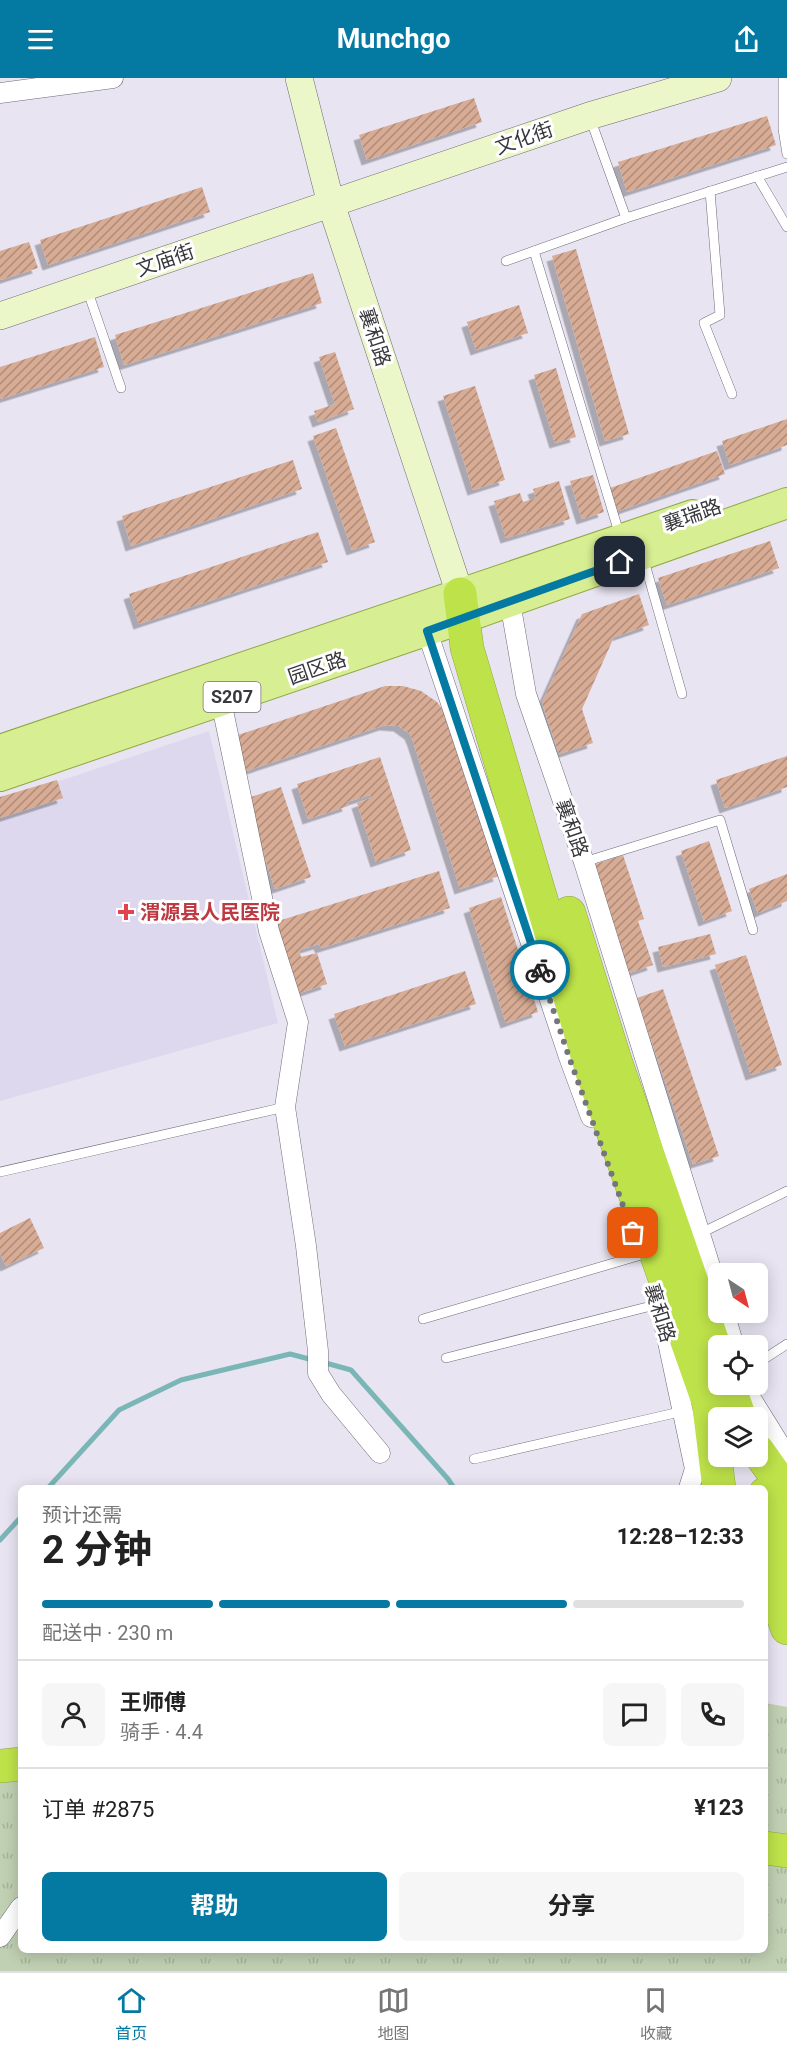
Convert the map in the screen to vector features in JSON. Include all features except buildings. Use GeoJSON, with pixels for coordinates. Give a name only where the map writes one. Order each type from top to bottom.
{"type":"FeatureCollection","features":[{"type":"Feature","properties":{"kind":"highway"},"geometry":{"type":"LineString","coordinates":[[462,606],[483,641],[615,1060],[710,1335]]}},
{"type":"Feature","properties":{"kind":"highway"},"geometry":{"type":"LineString","coordinates":[[462,606],[467,648],[592,1072],[710,1406],[719,1485]]}},
{"type":"Feature","properties":{"kind":"highway"},"geometry":{"type":"LineString","coordinates":[[772,1453],[787,1492]]}},
{"type":"Feature","properties":{"kind":"highway"},"geometry":{"type":"LineString","coordinates":[[732,1467],[738,1485]]}},
{"type":"Feature","properties":{"kind":"highway"},"geometry":{"type":"LineString","coordinates":[[756,1467],[762,1485]]}},
{"type":"Feature","properties":{"kind":"highway"},"geometry":{"type":"LineString","coordinates":[[768,1503],[787,1562]]}},
{"type":"Feature","properties":{"kind":"highway"},"geometry":{"type":"LineString","coordinates":[[768,1573],[787,1628]]}},
{"type":"Feature","properties":{"kind":"highway"},"geometry":{"type":"LineString","coordinates":[[0,1766],[18,1764]]}},
{"type":"Feature","properties":{"kind":"highway"},"geometry":{"type":"LineString","coordinates":[[0,1776],[18,1776]]}},
{"type":"Feature","properties":{"kind":"highway"},"geometry":{"type":"LineString","coordinates":[[768,1837],[787,1838]]}},
{"type":"Feature","properties":{"kind":"highway"},"geometry":{"type":"LineString","coordinates":[[768,1848],[787,1851]]}},
{"type":"Feature","properties":{"kind":"main road","name":"襄和路"},"geometry":{"type":"LineString","coordinates":[[299,78],[331,204],[462,606]]}},
{"type":"Feature","properties":{"kind":"main road","name":"文化街"},"geometry":{"type":"LineString","coordinates":[[331,204],[589,116],[718,78]]}},
{"type":"Feature","properties":{"kind":"main road","name":"文庙街"},"geometry":{"type":"LineString","coordinates":[[0,316],[331,204]]}},
{"type":"Feature","properties":{"kind":"main road","name":"襄瑞路"},"geometry":{"type":"LineString","coordinates":[[462,606],[510,602],[631,547],[787,482]]}},
{"type":"Feature","properties":{"kind":"main road","name":"襄瑞路"},"geometry":{"type":"LineString","coordinates":[[462,606],[631,547],[787,503]]}},
{"type":"Feature","properties":{"kind":"main road","name":"园区路"},"geometry":{"type":"LineString","coordinates":[[0,776],[427,631],[462,606]]}},
{"type":"Feature","properties":{"kind":"main road","name":"园区路"},"geometry":{"type":"LineString","coordinates":[[0,750],[201,680],[462,606]]}},
{"type":"Feature","properties":{"kind":"street"},"geometry":{"type":"LineString","coordinates":[[0,93],[113,78]]}},
{"type":"Feature","properties":{"kind":"street","name":"襄和路"},"geometry":{"type":"LineString","coordinates":[[510,602],[526,694],[584,861],[710,1263]]}},
{"type":"Feature","properties":{"kind":"street","name":"襄和路"},"geometry":{"type":"LineString","coordinates":[[427,631],[569,1057],[641,1255],[665,1320],[710,1406],[690,1485]]}},
{"type":"Feature","properties":{"kind":"street"},"geometry":{"type":"LineString","coordinates":[[221,701],[269,931],[298,1022],[285,1107],[306,1246],[318,1351],[318,1373],[331,1394],[380,1453]]}},
{"type":"Feature","properties":{"kind":"street"},"geometry":{"type":"LineString","coordinates":[[748,1395],[772,1453]]}},
{"type":"Feature","properties":{"kind":"street"},"geometry":{"type":"LineString","coordinates":[[0,1937],[18,1911]]}},
{"type":"Feature","properties":{"kind":"lane"},"geometry":{"type":"LineString","coordinates":[[783,78],[783,129],[787,154]]}},
{"type":"Feature","properties":{"kind":"lane"},"geometry":{"type":"LineString","coordinates":[[589,116],[626,218]]}},
{"type":"Feature","properties":{"kind":"lane"},"geometry":{"type":"LineString","coordinates":[[506,261],[626,218],[787,167]]}},
{"type":"Feature","properties":{"kind":"lane"},"geometry":{"type":"LineString","coordinates":[[757,176],[787,227]]}},
{"type":"Feature","properties":{"kind":"lane"},"geometry":{"type":"LineString","coordinates":[[710,191],[720,315],[704,322],[732,394]]}},
{"type":"Feature","properties":{"kind":"lane"},"geometry":{"type":"LineString","coordinates":[[534,251],[682,694]]}},
{"type":"Feature","properties":{"kind":"lane"},"geometry":{"type":"LineString","coordinates":[[86,287],[121,388]]}},
{"type":"Feature","properties":{"kind":"lane"},"geometry":{"type":"LineString","coordinates":[[584,861],[720,820],[753,930]]}},
{"type":"Feature","properties":{"kind":"lane"},"geometry":{"type":"LineString","coordinates":[[0,1172],[285,1107]]}},
{"type":"Feature","properties":{"kind":"lane"},"geometry":{"type":"LineString","coordinates":[[701,1233],[787,1191]]}},
{"type":"Feature","properties":{"kind":"lane"},"geometry":{"type":"LineString","coordinates":[[423,1319],[641,1255]]}},
{"type":"Feature","properties":{"kind":"lane"},"geometry":{"type":"LineString","coordinates":[[446,1358],[659,1304]]}},
{"type":"Feature","properties":{"kind":"lane"},"geometry":{"type":"LineString","coordinates":[[768,1356],[787,1344]]}},
{"type":"Feature","properties":{"kind":"lane"},"geometry":{"type":"LineString","coordinates":[[474,1459],[710,1406]]}},
{"type":"Feature","properties":{"kind":"shaded area","name":"渭源县人民医院"},"geometry":{"type":"Polygon","coordinates":[[[209,731],[278,1023],[0,1101],[0,801],[209,731]]]}},
{"type":"Feature","properties":{"kind":"green space"},"geometry":{"type":"Polygon","coordinates":[[[768,1704],[787,1707],[787,1971],[0,1971],[0,1782],[18,1779],[18,1953],[768,1953],[768,1704]]]}},
{"type":"Feature","properties":{"kind":"waterway"},"geometry":{"type":"LineString","coordinates":[[51,1485],[119,1410],[181,1380],[290,1354],[313,1360]]}},
{"type":"Feature","properties":{"kind":"waterway"},"geometry":{"type":"LineString","coordinates":[[322,1362],[351,1370],[452,1485]]}},
{"type":"Feature","properties":{"kind":"waterway"},"geometry":{"type":"LineString","coordinates":[[0,1540],[18,1520]]}},
{"type":"Feature","properties":{"kind":"way so far"},"geometry":{"type":"LineString","coordinates":[[540,970],[633,1233]]}},
{"type":"Feature","properties":{"kind":"place","name":"渭源县人民医院"},"geometry":{"type":"Point","coordinates":[126,912]}},
{"type":"Feature","properties":{"kind":"route"},"geometry":{"type":"LineString","coordinates":[[540,970],[427,631],[620,562]]}}]}
